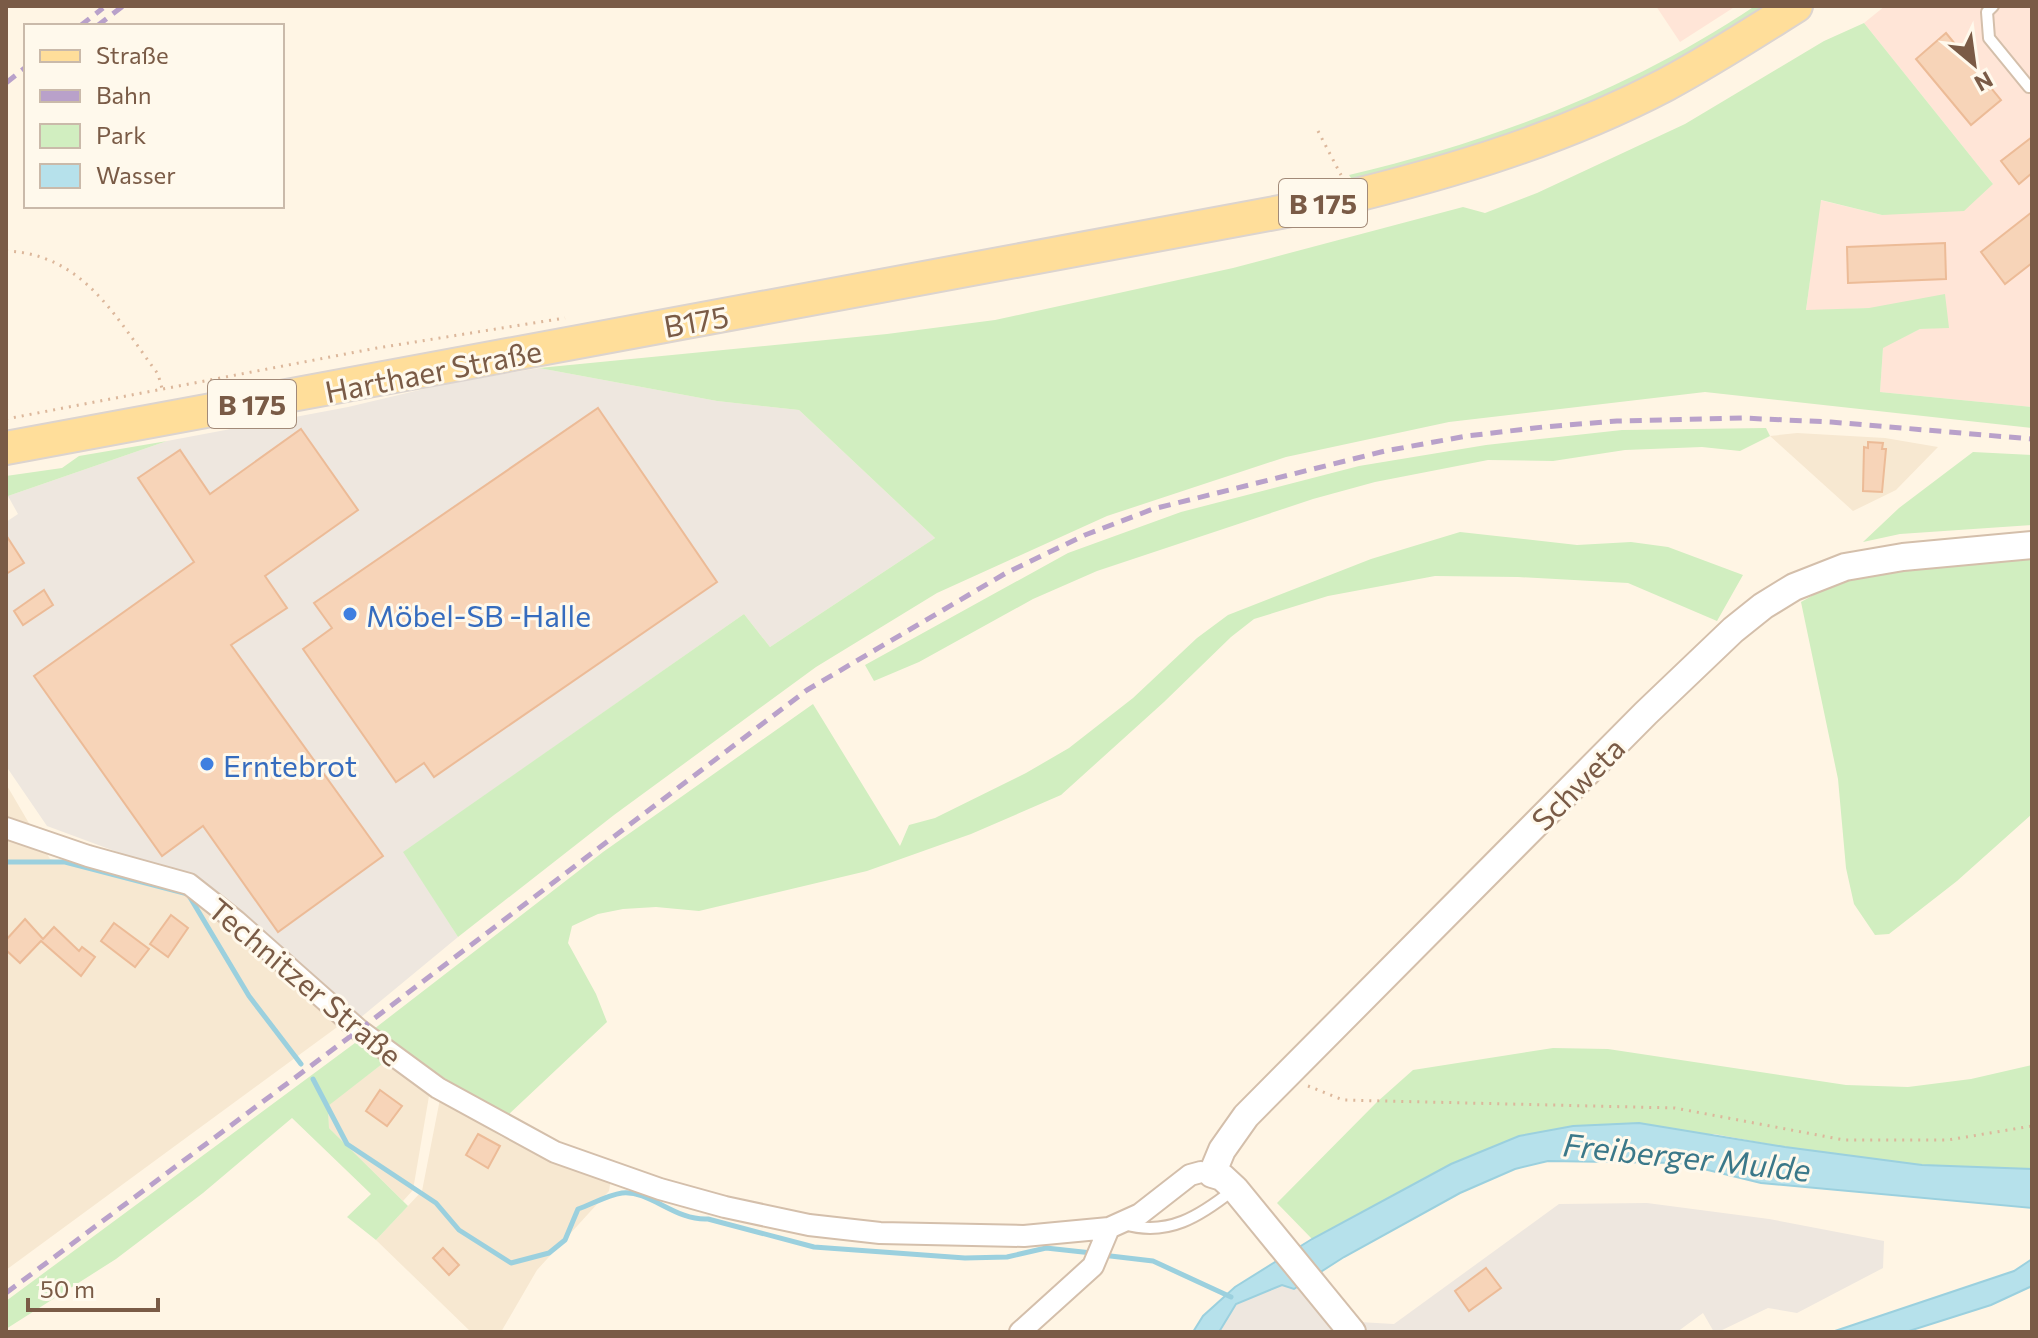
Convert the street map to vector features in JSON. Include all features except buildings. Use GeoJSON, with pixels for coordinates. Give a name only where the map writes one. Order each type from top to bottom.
{"type":"FeatureCollection","features":[{"type":"Feature","properties":{"kind":"main road","name":"B 175"},"geometry":{"type":"LineString","coordinates":[[1342,180],[1455,170],[1574,127],[1664,85],[1796,6]]}},
{"type":"Feature","properties":{"kind":"main road","name":"B175"},"geometry":{"type":"LineString","coordinates":[[574,330],[815,298],[1342,180]]}},
{"type":"Feature","properties":{"kind":"main road","name":"Harthaer Straße"},"geometry":{"type":"LineString","coordinates":[[6,448],[574,330]]}},
{"type":"Feature","properties":{"kind":"street","name":"Schweta"},"geometry":{"type":"LineString","coordinates":[[1212,1174],[1222,1150],[1238,1126],[1289,1071],[1646,713],[1733,630],[1763,606],[1822,574],[1856,564],[2032,545]]}},
{"type":"Feature","properties":{"kind":"street","name":"Technitzer Straße"},"geometry":{"type":"LineString","coordinates":[[6,828],[88,856],[189,884],[236,921],[359,1030],[418,1074],[482,1114],[555,1152],[593,1166],[725,1207],[809,1225],[880,1233],[997,1236],[1024,1236],[1116,1225]]}},
{"type":"Feature","properties":{"kind":"street"},"geometry":{"type":"LineString","coordinates":[[1020,1332],[1096,1258],[1116,1225],[1140,1214],[1190,1175],[1201,1172],[1222,1177],[1235,1189],[1350,1330]]}},
{"type":"Feature","properties":{"kind":"lane"},"geometry":{"type":"LineString","coordinates":[[1993,6],[1987,12],[1989,38],[2008,64],[2029,87],[2032,86]]}},
{"type":"Feature","properties":{"kind":"lane"},"geometry":{"type":"LineString","coordinates":[[1116,1225],[1143,1229],[1168,1227],[1206,1211],[1235,1189]]}},
{"type":"Feature","properties":{"kind":"path"},"geometry":{"type":"LineString","coordinates":[[1318,131],[1342,180]]}},
{"type":"Feature","properties":{"kind":"path"},"geometry":{"type":"LineString","coordinates":[[6,251],[49,258],[88,284],[158,374],[162,390]]}},
{"type":"Feature","properties":{"kind":"path"},"geometry":{"type":"LineString","coordinates":[[6,419],[377,348],[574,330]]}},
{"type":"Feature","properties":{"kind":"path"},"geometry":{"type":"LineString","coordinates":[[1289,1071],[1313,1090],[1343,1100],[1675,1108],[1844,1140],[1948,1140],[2032,1126]]}},
{"type":"Feature","properties":{"kind":"shaded area"},"geometry":{"type":"Polygon","coordinates":[[[1656,6],[1736,6],[1680,42],[1656,6]]]}},
{"type":"Feature","properties":{"kind":"shaded area"},"geometry":{"type":"Polygon","coordinates":[[[1885,6],[2032,6],[2032,407],[1880,392],[1883,347],[1920,329],[1949,327],[1869,308],[1806,311],[1820,200],[1882,215],[1993,184],[1864,23],[1885,6]]]}},
{"type":"Feature","properties":{"kind":"shaded area"},"geometry":{"type":"Polygon","coordinates":[[[539,368],[717,401],[799,410],[935,538],[770,647],[744,614],[404,852],[458,937],[360,1018],[199,880],[47,826],[6,766],[6,522],[18,514],[8,496],[167,441],[348,407],[445,384],[539,368]]]}},
{"type":"Feature","properties":{"kind":"shaded area"},"geometry":{"type":"Polygon","coordinates":[[[1797,433],[1885,438],[1938,447],[1896,490],[1853,511],[1770,436],[1797,433]]]}},
{"type":"Feature","properties":{"kind":"shaded area"},"geometry":{"type":"Polygon","coordinates":[[[6,784],[50,859],[176,887],[202,902],[340,1025],[6,1270],[6,784]]]}},
{"type":"Feature","properties":{"kind":"shaded area"},"geometry":{"type":"Polygon","coordinates":[[[386,1061],[429,1096],[413,1190],[403,1201],[329,1128],[328,1105],[386,1061]]]}},
{"type":"Feature","properties":{"kind":"shaded area"},"geometry":{"type":"Polygon","coordinates":[[[440,1099],[502,1137],[611,1179],[609,1191],[537,1270],[501,1332],[471,1332],[376,1240],[422,1191],[440,1099]]]}},
{"type":"Feature","properties":{"kind":"shaded area"},"geometry":{"type":"Polygon","coordinates":[[[1647,1203],[1769,1219],[1884,1241],[1883,1268],[1797,1313],[1768,1308],[1718,1332],[1714,1332],[1703,1313],[1677,1332],[1219,1332],[1236,1304],[1282,1285],[1295,1289],[1322,1271],[1359,1322],[1394,1324],[1559,1204],[1647,1203]]]}},
{"type":"Feature","properties":{"kind":"green space"},"geometry":{"type":"Polygon","coordinates":[[[1755,6],[1778,6],[1714,45],[1545,126],[1355,184],[1349,175],[1456,146],[1560,109],[1660,63],[1755,6]]]}},
{"type":"Feature","properties":{"kind":"green space"},"geometry":{"type":"Polygon","coordinates":[[[1864,23],[1993,184],[1964,211],[1882,215],[1821,200],[1806,310],[1869,308],[1945,294],[1949,328],[1920,329],[1883,348],[1880,392],[2032,407],[2032,428],[1705,392],[1449,422],[1286,457],[1107,516],[937,593],[816,667],[614,815],[458,937],[403,852],[744,614],[770,647],[935,538],[799,410],[717,401],[539,368],[887,334],[995,320],[1233,268],[1463,207],[1485,213],[1537,193],[1685,124],[1824,41],[1864,23]]]}},
{"type":"Feature","properties":{"kind":"green space"},"geometry":{"type":"Polygon","coordinates":[[[1766,428],[1770,436],[1740,451],[1702,447],[1625,450],[1553,461],[1488,460],[1375,482],[1313,499],[1097,571],[1033,599],[919,662],[874,681],[865,665],[1068,553],[1181,512],[1359,466],[1486,445],[1622,430],[1766,428]]]}},
{"type":"Feature","properties":{"kind":"green space"},"geometry":{"type":"Polygon","coordinates":[[[167,441],[8,496],[6,492],[6,476],[62,468],[79,456],[167,441]]]}},
{"type":"Feature","properties":{"kind":"green space"},"geometry":{"type":"Polygon","coordinates":[[[1973,452],[2032,455],[2032,525],[1900,534],[1863,542],[1899,508],[1973,452]]]}},
{"type":"Feature","properties":{"kind":"green space"},"geometry":{"type":"Polygon","coordinates":[[[1460,532],[1577,545],[1631,542],[1668,547],[1743,575],[1717,621],[1628,583],[1435,576],[1328,596],[1254,619],[1061,795],[971,834],[867,871],[699,911],[656,907],[623,909],[598,914],[572,926],[568,943],[596,994],[607,1022],[506,1117],[411,1057],[374,1029],[603,852],[813,704],[900,846],[909,825],[935,818],[1069,748],[1133,698],[1197,638],[1228,615],[1371,559],[1460,532]]]}},
{"type":"Feature","properties":{"kind":"green space"},"geometry":{"type":"Polygon","coordinates":[[[2032,557],[2032,814],[1957,881],[1889,934],[1875,935],[1854,904],[1846,868],[1838,779],[1801,602],[1827,588],[1884,571],[1943,562],[2032,557]]]}},
{"type":"Feature","properties":{"kind":"green space"},"geometry":{"type":"Polygon","coordinates":[[[359,1040],[386,1061],[328,1106],[329,1128],[408,1206],[376,1240],[347,1217],[371,1194],[292,1118],[203,1193],[116,1259],[6,1329],[6,1301],[359,1040]]]}},
{"type":"Feature","properties":{"kind":"green space"},"geometry":{"type":"Polygon","coordinates":[[[1553,1048],[1608,1049],[1846,1085],[1908,1087],[1971,1079],[2032,1065],[2032,1169],[1922,1165],[1714,1134],[1519,1136],[1451,1164],[1312,1239],[1277,1203],[1413,1070],[1553,1048]]]}},
{"type":"Feature","properties":{"kind":"water","name":"Freiberger Mulde"},"geometry":{"type":"Polygon","coordinates":[[[1639,1123],[1922,1165],[2032,1169],[2032,1208],[1761,1183],[1679,1163],[1548,1161],[1515,1169],[1460,1193],[1344,1257],[1294,1289],[1282,1285],[1236,1304],[1219,1332],[1193,1332],[1203,1316],[1235,1287],[1312,1239],[1451,1164],[1519,1136],[1573,1126],[1639,1123]]]}},
{"type":"Feature","properties":{"kind":"water"},"geometry":{"type":"Polygon","coordinates":[[[2032,1259],[2032,1286],[1991,1305],[1906,1332],[1832,1332],[2014,1271],[2032,1259]]]}},
{"type":"Feature","properties":{"kind":"waterway"},"geometry":{"type":"LineString","coordinates":[[6,862],[65,862],[188,894],[249,996],[301,1064]]}},
{"type":"Feature","properties":{"kind":"waterway"},"geometry":{"type":"LineString","coordinates":[[313,1079],[347,1144],[436,1203],[459,1230],[511,1263],[549,1253],[565,1240],[578,1209],[622,1193],[643,1196],[685,1215],[814,1247],[965,1258],[1007,1257],[1046,1248],[1092,1253]]}},
{"type":"Feature","properties":{"kind":"waterway"},"geometry":{"type":"LineString","coordinates":[[1102,1255],[1153,1261],[1231,1297]]}},
{"type":"Feature","properties":{"kind":"railway"},"geometry":{"type":"LineString","coordinates":[[100,24],[123,6]]}},
{"type":"Feature","properties":{"kind":"railway"},"geometry":{"type":"LineString","coordinates":[[83,24],[103,8]]}},
{"type":"Feature","properties":{"kind":"railway"},"geometry":{"type":"LineString","coordinates":[[6,83],[24,69]]}},
{"type":"Feature","properties":{"kind":"railway"},"geometry":{"type":"LineString","coordinates":[[6,1293],[807,690],[1006,573],[1085,535],[1153,509],[1385,451],[1467,436],[1543,427],[1617,421],[1742,418],[1831,422],[2032,439]]}},
{"type":"Feature","properties":{"kind":"place","name":"Möbel-SB -Halle"},"geometry":{"type":"Point","coordinates":[350,614]}},
{"type":"Feature","properties":{"kind":"place","name":"Erntebrot"},"geometry":{"type":"Point","coordinates":[207,764]}}]}
